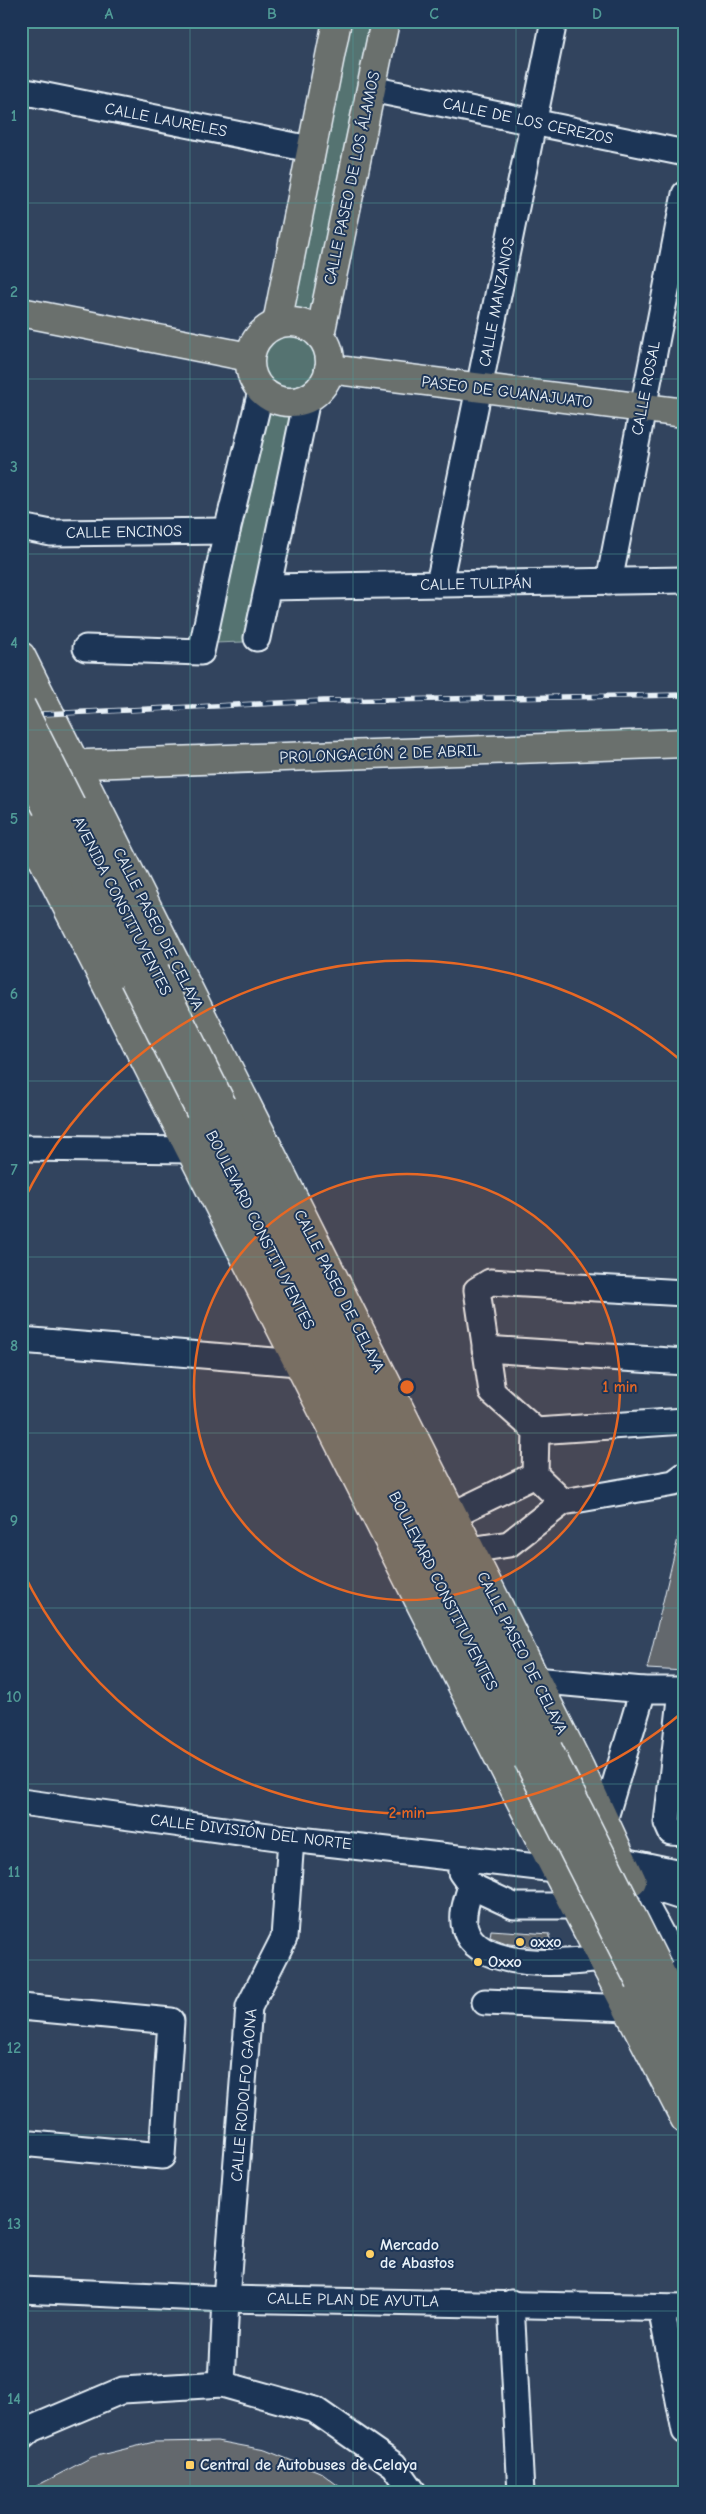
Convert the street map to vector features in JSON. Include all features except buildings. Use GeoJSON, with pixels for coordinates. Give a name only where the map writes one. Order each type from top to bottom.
{"type":"FeatureCollection","features":[{"type":"Feature","properties":{"kind":"main road"},"geometry":{"type":"LineString","coordinates":[[277,323],[310,149],[337,21]]}},
{"type":"Feature","properties":{"kind":"main road","name":"CALLE PASEO DE LOS ÁLAMOS"},"geometry":{"type":"LineString","coordinates":[[320,335],[385,21]]}},
{"type":"Feature","properties":{"kind":"main road"},"geometry":{"type":"LineString","coordinates":[[21,312],[249,357]]}},
{"type":"Feature","properties":{"kind":"main road"},"geometry":{"type":"LineString","coordinates":[[277,323],[300,323],[320,335],[329,351],[329,369],[322,387],[307,399],[291,403],[274,400],[261,391],[251,375],[249,357],[258,336],[277,323]]}},
{"type":"Feature","properties":{"kind":"main road","name":"PASEO DE GUANAJUATO"},"geometry":{"type":"LineString","coordinates":[[329,369],[685,413]]}},
{"type":"Feature","properties":{"kind":"main road","name":"CALLE PASEO DE CELAYA"},"geometry":{"type":"LineString","coordinates":[[24,667],[200,1011],[209,1105],[192,1150],[298,1364],[685,2119]]}},
{"type":"Feature","properties":{"kind":"main road","name":"AVENIDA CONSTITUYENTES"},"geometry":{"type":"LineString","coordinates":[[21,706],[59,806],[209,1105]]}},
{"type":"Feature","properties":{"kind":"main road","name":"PROLONGACIÓN 2 DE ABRIL"},"geometry":{"type":"LineString","coordinates":[[21,766],[685,743]]}},
{"type":"Feature","properties":{"kind":"main road","name":"AVENIDA CONSTITUYENTES"},"geometry":{"type":"LineString","coordinates":[[21,757],[59,806]]}},
{"type":"Feature","properties":{"kind":"main road","name":"CALLE PASEO DE CELAYA"},"geometry":{"type":"LineString","coordinates":[[22,817],[136,1039],[209,1105],[452,1516],[580,1768],[627,1870]]}},
{"type":"Feature","properties":{"kind":"main road","name":"BOULEVARD CONSTITUYENTES"},"geometry":{"type":"LineString","coordinates":[[209,1105],[650,1976],[685,2071]]}},
{"type":"Feature","properties":{"kind":"main road","name":"BOULEVARD CONSTITUYENTES"},"geometry":{"type":"LineString","coordinates":[[650,1976],[685,2021]]}},
{"type":"Feature","properties":{"kind":"street","name":"CALLE MANZANOS"},"geometry":{"type":"LineString","coordinates":[[439,584],[554,21]]}},
{"type":"Feature","properties":{"kind":"street","name":"CALLE DE LOS CEREZOS"},"geometry":{"type":"LineString","coordinates":[[371,89],[685,153]]}},
{"type":"Feature","properties":{"kind":"street","name":"CALLE LAURELES"},"geometry":{"type":"LineString","coordinates":[[21,91],[310,149]]}},
{"type":"Feature","properties":{"kind":"street","name":"CALLE ROSAL"},"geometry":{"type":"LineString","coordinates":[[609,582],[685,194]]}},
{"type":"Feature","properties":{"kind":"street"},"geometry":{"type":"LineString","coordinates":[[86,648],[201,652],[227,531],[261,391]]}},
{"type":"Feature","properties":{"kind":"street"},"geometry":{"type":"LineString","coordinates":[[257,638],[307,399]]}},
{"type":"Feature","properties":{"kind":"street","name":"CALLE ENCINOS"},"geometry":{"type":"LineString","coordinates":[[21,527],[51,533],[227,531]]}},
{"type":"Feature","properties":{"kind":"street","name":"CALLE TULIPÁN"},"geometry":{"type":"LineString","coordinates":[[268,587],[685,580]]}},
{"type":"Feature","properties":{"kind":"street"},"geometry":{"type":"LineString","coordinates":[[22,817],[31,805],[55,798],[78,801],[99,812]]}},
{"type":"Feature","properties":{"kind":"street"},"geometry":{"type":"LineString","coordinates":[[136,1039],[149,1045],[175,1045],[190,1035],[198,1026],[200,1011]]}},
{"type":"Feature","properties":{"kind":"street"},"geometry":{"type":"LineString","coordinates":[[21,1148],[192,1150]]}},
{"type":"Feature","properties":{"kind":"street"},"geometry":{"type":"LineString","coordinates":[[685,1292],[490,1282],[477,1290],[492,1392],[536,1431],[685,1421]]}},
{"type":"Feature","properties":{"kind":"street"},"geometry":{"type":"LineString","coordinates":[[21,1340],[298,1364]]}},
{"type":"Feature","properties":{"kind":"street"},"geometry":{"type":"LineString","coordinates":[[485,1349],[685,1362]]}},
{"type":"Feature","properties":{"kind":"street"},"geometry":{"type":"LineString","coordinates":[[536,1431],[535,1475],[563,1502]]}},
{"type":"Feature","properties":{"kind":"street"},"geometry":{"type":"LineString","coordinates":[[452,1516],[535,1475]]}},
{"type":"Feature","properties":{"kind":"street"},"geometry":{"type":"LineString","coordinates":[[470,1550],[509,1544],[563,1502],[674,1483],[685,1475]]}},
{"type":"Feature","properties":{"kind":"street"},"geometry":{"type":"LineString","coordinates":[[535,1680],[643,1690],[683,1690],[667,1823],[671,1832],[685,1833]]}},
{"type":"Feature","properties":{"kind":"street"},"geometry":{"type":"LineString","coordinates":[[604,1821],[643,1690]]}},
{"type":"Feature","properties":{"kind":"street"},"geometry":{"type":"LineString","coordinates":[[515,1790],[532,1799],[543,1802],[556,1800],[572,1790],[580,1768]]}},
{"type":"Feature","properties":{"kind":"street","name":"CALLE DIVISIÓN DEL NORTE"},"geometry":{"type":"LineString","coordinates":[[21,1802],[291,1839],[451,1857],[481,1860],[549,1856],[627,1870]]}},
{"type":"Feature","properties":{"kind":"street","name":"CALLE RODOLFO GAONA"},"geometry":{"type":"LineString","coordinates":[[222,2384],[226,2298],[249,2007],[284,1938],[291,1839]]}},
{"type":"Feature","properties":{"kind":"street"},"geometry":{"type":"LineString","coordinates":[[451,1857],[471,1886],[514,1906],[575,1906]]}},
{"type":"Feature","properties":{"kind":"street"},"geometry":{"type":"LineString","coordinates":[[627,1870],[685,1874]]}},
{"type":"Feature","properties":{"kind":"street"},"geometry":{"type":"LineString","coordinates":[[627,1870],[685,1898]]}},
{"type":"Feature","properties":{"kind":"street","name":"CALLE PASEO DE CELAYA"},"geometry":{"type":"LineString","coordinates":[[627,1870],[685,1979]]}},
{"type":"Feature","properties":{"kind":"street"},"geometry":{"type":"LineString","coordinates":[[471,1886],[465,1904],[464,1927],[471,1941],[486,1951],[504,1958],[565,1963],[603,1959],[605,1942],[611,1932],[622,1923],[638,1920],[655,1923]]}},
{"type":"Feature","properties":{"kind":"street"},"geometry":{"type":"LineString","coordinates":[[485,2002],[628,2008]]}},
{"type":"Feature","properties":{"kind":"street"},"geometry":{"type":"LineString","coordinates":[[21,2007],[171,2022],[162,2156],[21,2143]]}},
{"type":"Feature","properties":{"kind":"street","name":"CALLE PLAN DE AYUTLA"},"geometry":{"type":"LineString","coordinates":[[21,2290],[226,2298],[673,2308]]}},
{"type":"Feature","properties":{"kind":"street"},"geometry":{"type":"LineString","coordinates":[[511,2303],[521,2493]]}},
{"type":"Feature","properties":{"kind":"street"},"geometry":{"type":"LineString","coordinates":[[673,2308],[685,2431]]}},
{"type":"Feature","properties":{"kind":"street"},"geometry":{"type":"LineString","coordinates":[[21,2438],[31,2429],[123,2390],[222,2384],[314,2410],[394,2465],[414,2493]]}},
{"type":"Feature","properties":{"kind":"green space"},"geometry":{"type":"Polygon","coordinates":[[[344,21],[373,21],[313,323],[300,315],[286,316],[344,21]]]}},
{"type":"Feature","properties":{"kind":"green space"},"geometry":{"type":"Polygon","coordinates":[[[298,333],[314,344],[322,364],[314,383],[298,393],[281,392],[267,380],[260,356],[277,335],[298,333]]]}},
{"type":"Feature","properties":{"kind":"green space"},"geometry":{"type":"Polygon","coordinates":[[[267,412],[292,417],[243,642],[214,643],[267,412]]]}},
{"type":"Feature","properties":{"kind":"railway"},"geometry":{"type":"LineString","coordinates":[[21,715],[324,701],[685,695]]}},
{"type":"Feature","properties":{"kind":"place","name":"oxxo"},"geometry":{"type":"Point","coordinates":[520,1942]}},
{"type":"Feature","properties":{"kind":"place","name":"Oxxo"},"geometry":{"type":"Point","coordinates":[478,1962]}},
{"type":"Feature","properties":{"kind":"place","name":"Mercado de Abastos"},"geometry":{"type":"Point","coordinates":[370,2254]}},
{"type":"Feature","properties":{"kind":"place","name":"Central de Autobuses de Celaya"},"geometry":{"type":"Point","coordinates":[190,2465]}}]}
